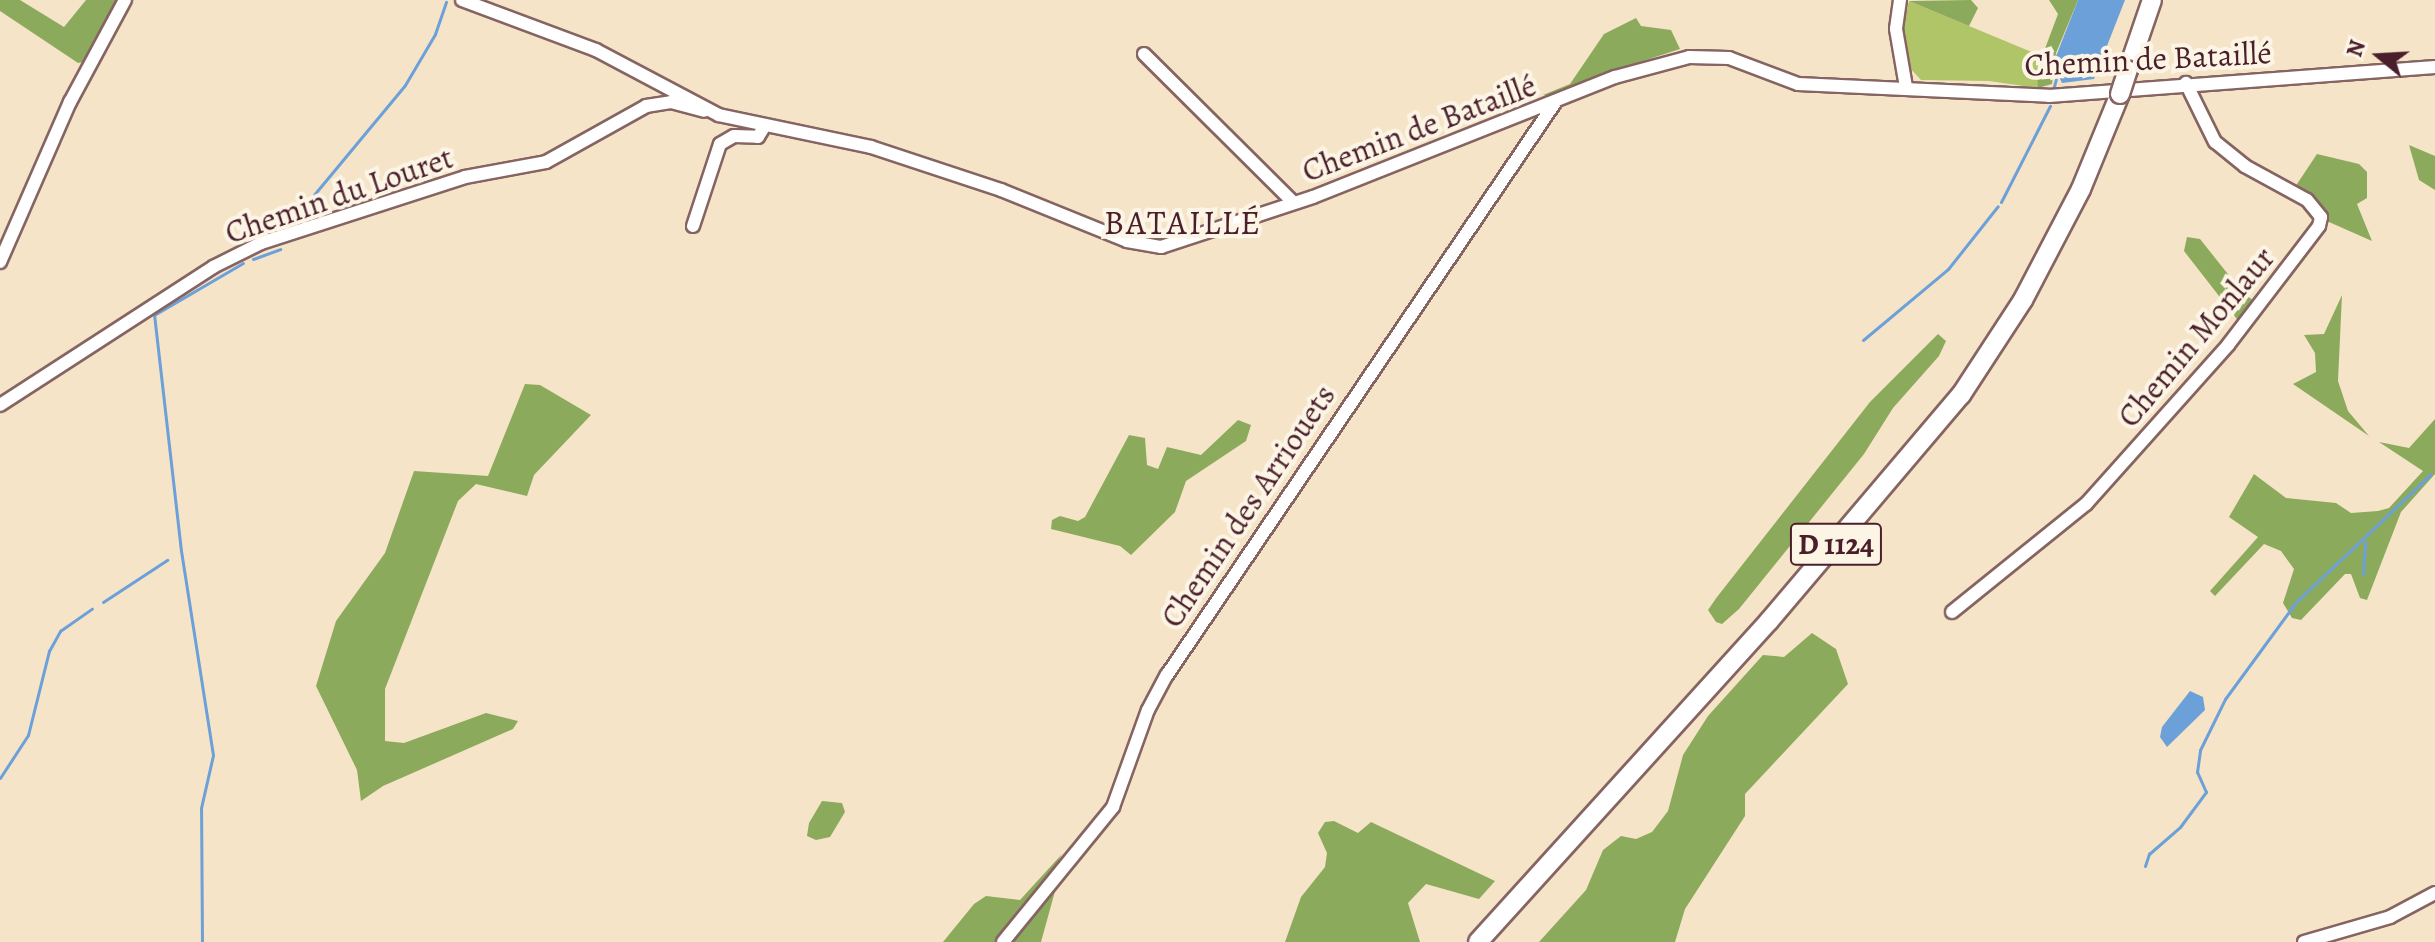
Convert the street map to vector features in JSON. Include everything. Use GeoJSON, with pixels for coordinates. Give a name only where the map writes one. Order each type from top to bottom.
{"type":"FeatureCollection","features":[{"type":"Feature","properties":{"kind":"highway","name":"D 1124"},"geometry":{"type":"LineString","coordinates":[[1478,942],[1769,621],[1961,395],[2023,300],[2067,217],[2120,94],[2152,0]]}},
{"type":"Feature","properties":{"kind":"street"},"geometry":{"type":"LineString","coordinates":[[0,262],[70,102],[125,0]]}},
{"type":"Feature","properties":{"kind":"street","name":"Chemin de Bataillé"},"geometry":{"type":"LineString","coordinates":[[462,0],[596,50],[719,115],[871,147],[1144,246],[1173,245],[1294,203],[1554,104],[1615,77],[1689,57],[1729,58],[1798,84],[2049,96],[2186,83],[2435,67]]}},
{"type":"Feature","properties":{"kind":"street"},"geometry":{"type":"LineString","coordinates":[[1900,0],[1896,29],[1906,87]]}},
{"type":"Feature","properties":{"kind":"street"},"geometry":{"type":"LineString","coordinates":[[1144,54],[1294,203]]}},
{"type":"Feature","properties":{"kind":"street","name":"Chemin Monlaur"},"geometry":{"type":"LineString","coordinates":[[1952,612],[2086,504],[2257,310],[2319,226],[2321,217],[2307,200],[2245,166],[2215,142],[2186,83]]}},
{"type":"Feature","properties":{"kind":"street","name":"Chemin du Louret"},"geometry":{"type":"LineString","coordinates":[[0,405],[213,267],[261,243],[465,177],[546,162],[658,102],[719,115]]}},
{"type":"Feature","properties":{"kind":"street","name":"Chemin des Arriouets"},"geometry":{"type":"LineString","coordinates":[[1003,942],[1113,807],[1148,710],[1167,675],[1554,104]]}},
{"type":"Feature","properties":{"kind":"street"},"geometry":{"type":"LineString","coordinates":[[693,226],[720,144],[734,136],[758,137],[764,127]]}},
{"type":"Feature","properties":{"kind":"street"},"geometry":{"type":"LineString","coordinates":[[2304,942],[2390,917],[2435,893]]}},
{"type":"Feature","properties":{"kind":"green space"},"geometry":{"type":"Polygon","coordinates":[[[0,0],[20,0],[64,27],[86,0],[118,0],[84,62],[78,63],[0,11],[0,0]]]}},
{"type":"Feature","properties":{"kind":"green space"},"geometry":{"type":"Polygon","coordinates":[[[1971,0],[1978,8],[1969,26],[1909,1],[1971,0]]]}},
{"type":"Feature","properties":{"kind":"green space"},"geometry":{"type":"Polygon","coordinates":[[[2049,0],[2078,0],[2056,53],[2052,84],[2038,88],[2037,70],[2058,14],[2049,0]]]}},
{"type":"Feature","properties":{"kind":"green space"},"geometry":{"type":"Polygon","coordinates":[[[1909,1],[2041,56],[2038,88],[1989,81],[1921,80],[1909,67],[1903,27],[1909,1]]]}},
{"type":"Feature","properties":{"kind":"green space"},"geometry":{"type":"Polygon","coordinates":[[[1636,18],[1641,26],[1671,30],[1680,49],[1606,73],[1558,98],[1543,95],[1570,84],[1604,34],[1636,18]]]}},
{"type":"Feature","properties":{"kind":"green space"},"geometry":{"type":"Polygon","coordinates":[[[2409,145],[2435,156],[2435,190],[2419,180],[2409,145]]]}},
{"type":"Feature","properties":{"kind":"green space"},"geometry":{"type":"Polygon","coordinates":[[[2317,154],[2359,164],[2367,172],[2367,198],[2357,204],[2372,241],[2329,222],[2318,201],[2295,187],[2317,154]]]}},
{"type":"Feature","properties":{"kind":"green space"},"geometry":{"type":"Polygon","coordinates":[[[2187,237],[2200,239],[2243,293],[2257,303],[2240,323],[2184,251],[2187,237]]]}},
{"type":"Feature","properties":{"kind":"green space"},"geometry":{"type":"Polygon","coordinates":[[[2342,295],[2338,381],[2348,411],[2369,436],[2293,384],[2316,372],[2315,353],[2304,335],[2324,334],[2342,295]]]}},
{"type":"Feature","properties":{"kind":"green space"},"geometry":{"type":"Polygon","coordinates":[[[1938,334],[1946,341],[1939,356],[1893,408],[1864,454],[1739,609],[1722,624],[1716,622],[1708,610],[1717,597],[1870,402],[1938,334]]]}},
{"type":"Feature","properties":{"kind":"green space"},"geometry":{"type":"Polygon","coordinates":[[[525,384],[540,385],[591,415],[534,475],[527,496],[476,484],[458,501],[385,689],[385,741],[404,743],[486,713],[518,721],[513,729],[383,786],[361,801],[357,770],[316,686],[336,621],[385,553],[414,471],[488,476],[525,384]]]}},
{"type":"Feature","properties":{"kind":"green space"},"geometry":{"type":"Polygon","coordinates":[[[2435,419],[2435,474],[2401,512],[2367,600],[2360,598],[2351,574],[2345,574],[2301,620],[2292,618],[2283,603],[2294,569],[2281,551],[2264,544],[2215,596],[2210,591],[2258,537],[2229,517],[2254,474],[2286,498],[2336,503],[2351,513],[2389,508],[2423,471],[2379,442],[2409,448],[2435,419]]]}},
{"type":"Feature","properties":{"kind":"green space"},"geometry":{"type":"Polygon","coordinates":[[[1238,420],[1251,425],[1246,441],[1186,481],[1175,512],[1131,555],[1120,546],[1051,529],[1052,520],[1060,516],[1078,521],[1085,517],[1129,435],[1145,438],[1147,465],[1158,469],[1167,447],[1201,455],[1238,420]]]}},
{"type":"Feature","properties":{"kind":"green space"},"geometry":{"type":"Polygon","coordinates":[[[1812,633],[1836,649],[1848,684],[1745,794],[1745,816],[1685,909],[1675,942],[1539,942],[1586,890],[1603,850],[1621,836],[1636,839],[1652,832],[1668,811],[1683,755],[1708,716],[1763,655],[1784,657],[1812,633]]]}},
{"type":"Feature","properties":{"kind":"green space"},"geometry":{"type":"Polygon","coordinates":[[[822,801],[842,803],[845,812],[830,837],[816,840],[807,836],[809,823],[822,801]]]}},
{"type":"Feature","properties":{"kind":"green space"},"geometry":{"type":"Polygon","coordinates":[[[1334,821],[1358,833],[1371,822],[1495,881],[1479,899],[1426,884],[1408,903],[1420,942],[1285,942],[1301,897],[1325,867],[1327,853],[1318,833],[1325,822],[1334,821]]]}},
{"type":"Feature","properties":{"kind":"green space"},"geometry":{"type":"Polygon","coordinates":[[[1062,854],[1051,873],[1057,884],[1041,942],[943,942],[974,904],[986,896],[1020,900],[1062,854]]]}},
{"type":"Feature","properties":{"kind":"water"},"geometry":{"type":"Polygon","coordinates":[[[2078,0],[2125,0],[2094,79],[2062,83],[2053,64],[2078,0]]]}},
{"type":"Feature","properties":{"kind":"water"},"geometry":{"type":"Polygon","coordinates":[[[2190,691],[2203,697],[2205,710],[2167,747],[2160,737],[2162,727],[2190,691]]]}},
{"type":"Feature","properties":{"kind":"waterway"},"geometry":{"type":"LineString","coordinates":[[288,226],[405,85],[435,34],[446,2]]}},
{"type":"Feature","properties":{"kind":"waterway"},"geometry":{"type":"LineString","coordinates":[[2053,90],[2056,79]]}},
{"type":"Feature","properties":{"kind":"waterway"},"geometry":{"type":"LineString","coordinates":[[2001,202],[2050,106]]}},
{"type":"Feature","properties":{"kind":"waterway"},"geometry":{"type":"LineString","coordinates":[[1863,340],[1948,269],[1998,206]]}},
{"type":"Feature","properties":{"kind":"waterway"},"geometry":{"type":"LineString","coordinates":[[253,259],[280,249]]}},
{"type":"Feature","properties":{"kind":"waterway"},"geometry":{"type":"LineString","coordinates":[[202,942],[201,808],[213,755],[181,551],[154,315],[243,263]]}},
{"type":"Feature","properties":{"kind":"waterway"},"geometry":{"type":"LineString","coordinates":[[2145,866],[2149,854],[2180,827],[2206,792],[2197,772],[2200,750],[2225,699],[2296,602],[2430,475]]}},
{"type":"Feature","properties":{"kind":"waterway"},"geometry":{"type":"LineString","coordinates":[[2363,574],[2365,542]]}},
{"type":"Feature","properties":{"kind":"waterway"},"geometry":{"type":"LineString","coordinates":[[103,602],[167,560]]}},
{"type":"Feature","properties":{"kind":"waterway"},"geometry":{"type":"LineString","coordinates":[[0,778],[28,735],[49,651],[60,631],[92,609]]}},
{"type":"Feature","properties":{"kind":"district","name":"BATAILLÉ"},"geometry":{"type":"Point","coordinates":[1183,223]}}]}
